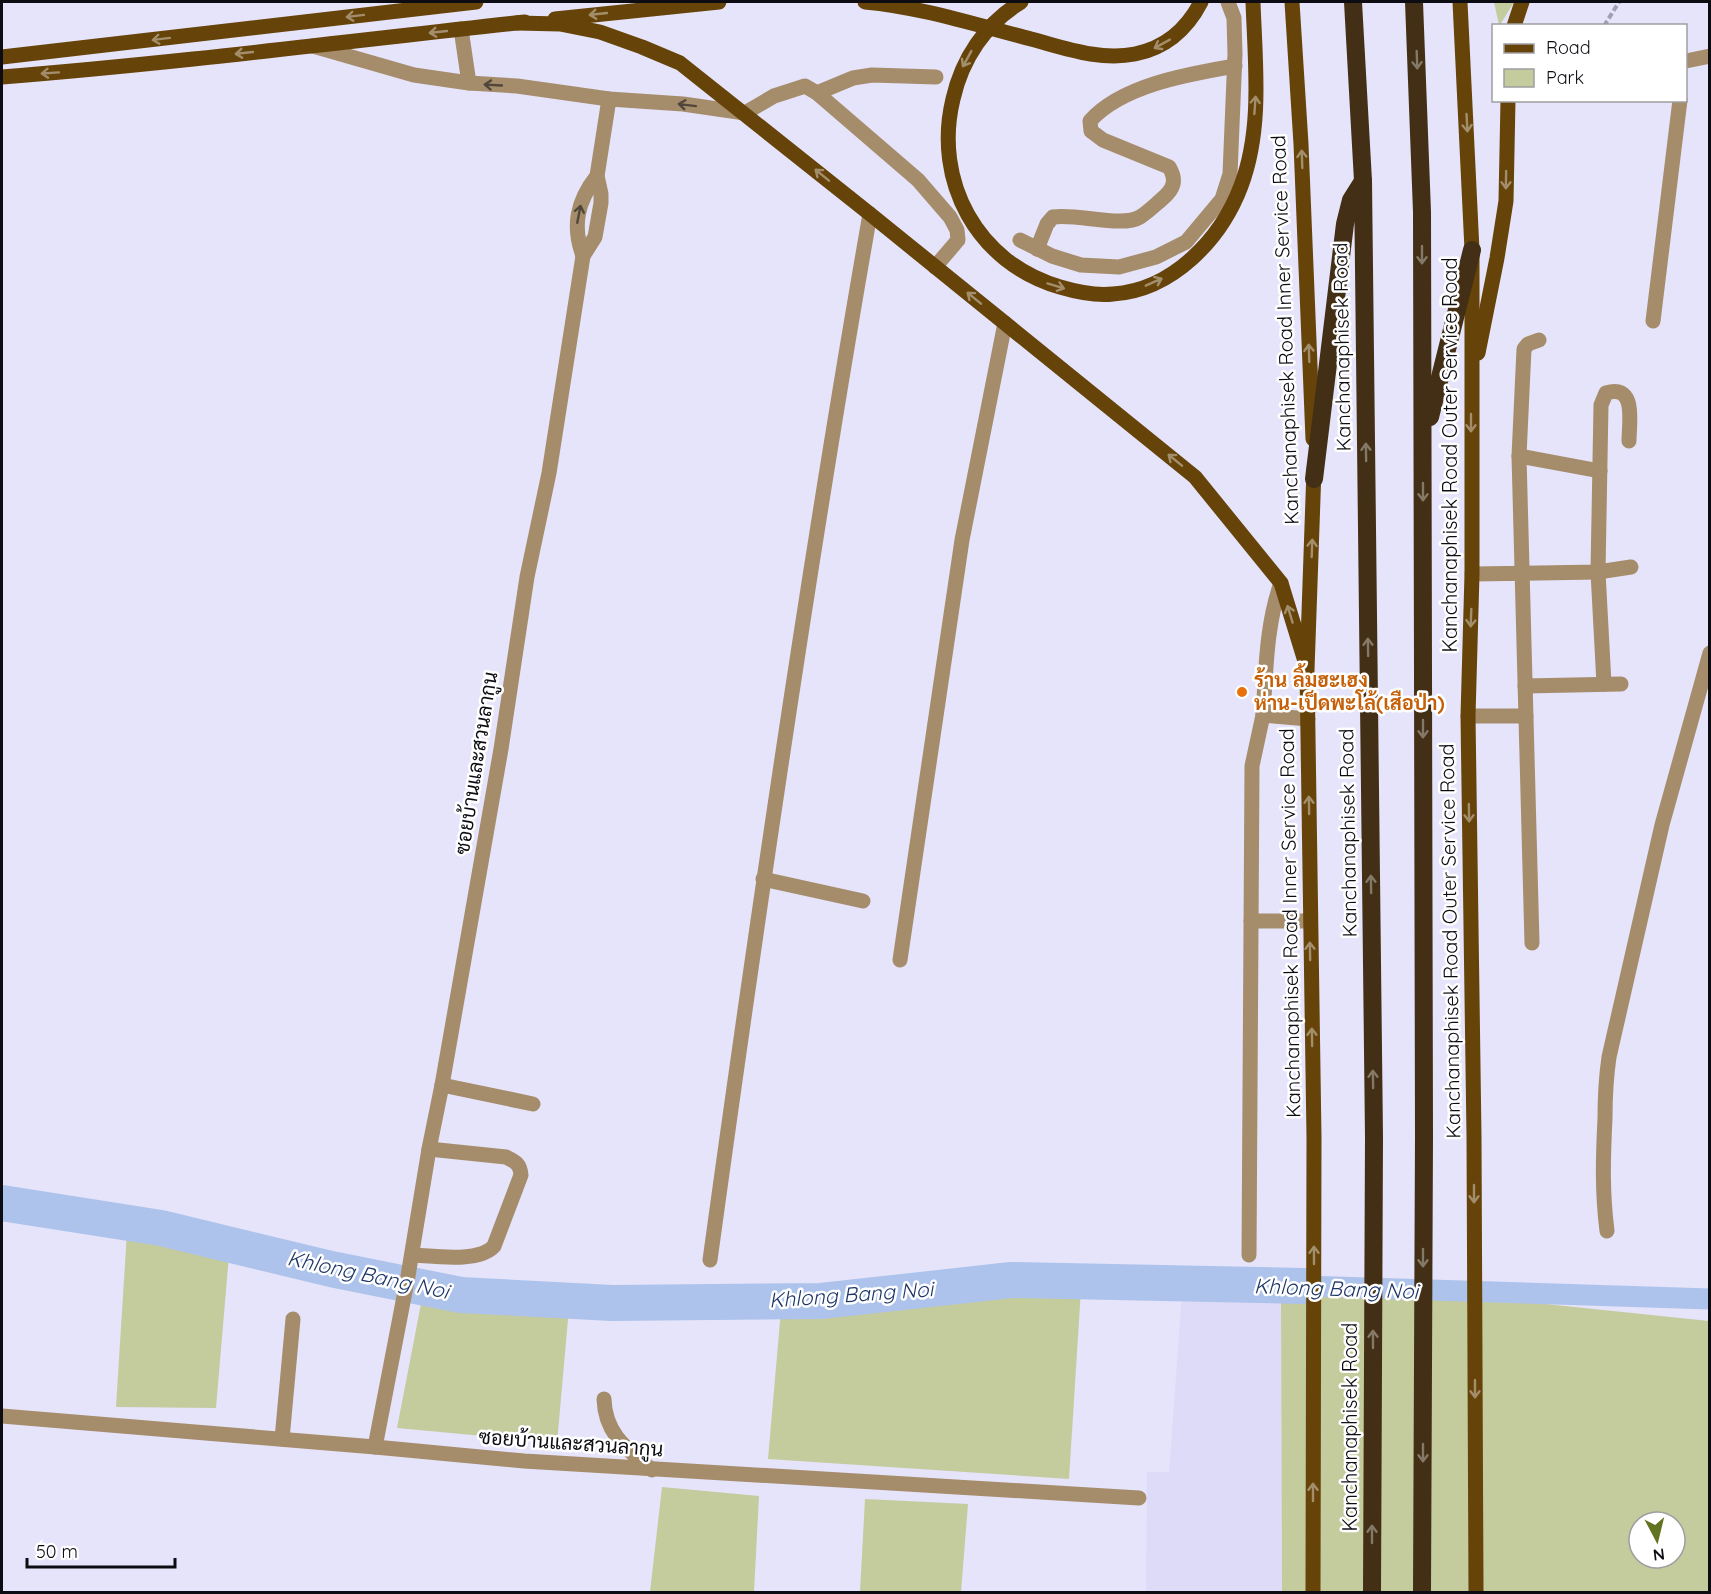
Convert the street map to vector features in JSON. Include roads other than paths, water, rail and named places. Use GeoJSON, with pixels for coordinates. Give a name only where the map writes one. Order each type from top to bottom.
{"type":"FeatureCollection","features":[{"type":"Feature","properties":{"kind":"highway","name":"Kanchanaphisek Road"},"geometry":{"type":"LineString","coordinates":[[1353,2],[1363,181],[1374,1137],[1372,1593]]}},
{"type":"Feature","properties":{"kind":"highway"},"geometry":{"type":"LineString","coordinates":[[1414,2],[1422,212],[1424,1136],[1422,1593]]}},
{"type":"Feature","properties":{"kind":"highway"},"geometry":{"type":"LineString","coordinates":[[1314,479],[1345,224],[1351,200],[1363,181]]}},
{"type":"Feature","properties":{"kind":"highway"},"geometry":{"type":"LineString","coordinates":[[1423,445],[1472,250]]}},
{"type":"Feature","properties":{"kind":"main road"},"geometry":{"type":"LineString","coordinates":[[2,57],[476,2]]}},
{"type":"Feature","properties":{"kind":"main road"},"geometry":{"type":"LineString","coordinates":[[2,77],[719,2]]}},
{"type":"Feature","properties":{"kind":"main road"},"geometry":{"type":"LineString","coordinates":[[865,2],[913,9],[1083,53],[1118,56],[1149,51],[1168,41],[1186,25],[1201,2]]}},
{"type":"Feature","properties":{"kind":"main road"},"geometry":{"type":"LineString","coordinates":[[1021,2],[995,21],[979,40],[957,80],[948,127],[948,152],[956,191],[975,227],[988,244],[1024,273],[1048,284],[1072,291],[1098,294],[1114,294],[1132,290],[1155,283],[1177,271],[1213,237],[1230,210],[1246,168],[1256,98],[1253,2]]}},
{"type":"Feature","properties":{"kind":"main road","name":"Kanchanaphisek Road Inner Service Road"},"geometry":{"type":"LineString","coordinates":[[1292,2],[1301,144],[1314,479],[1307,670],[1314,1138],[1313,1593]]}},
{"type":"Feature","properties":{"kind":"main road","name":"Kanchanaphisek Road Outer Service Road"},"geometry":{"type":"LineString","coordinates":[[1460,2],[1472,250],[1472,574],[1468,716],[1474,1136],[1476,1593]]}},
{"type":"Feature","properties":{"kind":"main road"},"geometry":{"type":"LineString","coordinates":[[1515,24],[1522,2]]}},
{"type":"Feature","properties":{"kind":"main road"},"geometry":{"type":"LineString","coordinates":[[516,23],[560,24],[600,32],[642,46],[680,63],[1195,477],[1281,583],[1307,670]]}},
{"type":"Feature","properties":{"kind":"main road"},"geometry":{"type":"LineString","coordinates":[[1471,390],[1504,220],[1508,102]]}},
{"type":"Feature","properties":{"kind":"street"},"geometry":{"type":"LineString","coordinates":[[1020,240],[1052,256],[1081,265],[1119,267],[1156,257],[1186,242],[1222,199],[1230,174],[1235,66],[1234,18],[1228,2]]}},
{"type":"Feature","properties":{"kind":"street"},"geometry":{"type":"LineString","coordinates":[[460,29],[469,83]]}},
{"type":"Feature","properties":{"kind":"street"},"geometry":{"type":"LineString","coordinates":[[314,46],[414,75],[745,113],[774,96],[805,86],[817,93],[918,180],[950,217],[957,230],[958,240],[935,267]]}},
{"type":"Feature","properties":{"kind":"street"},"geometry":{"type":"LineString","coordinates":[[1687,61],[1710,56]]}},
{"type":"Feature","properties":{"kind":"street"},"geometry":{"type":"LineString","coordinates":[[1037,249],[1047,224],[1053,217],[1072,216],[1126,221],[1139,218],[1170,193],[1174,183],[1169,167],[1103,140],[1091,131],[1090,121],[1098,112],[1118,99],[1142,89],[1190,74],[1235,66]]}},
{"type":"Feature","properties":{"kind":"street"},"geometry":{"type":"LineString","coordinates":[[817,93],[853,78],[872,75],[936,77]]}},
{"type":"Feature","properties":{"kind":"street","name":"ซอยบ้านและสวนลากูน"},"geometry":{"type":"LineString","coordinates":[[375,1447],[412,1255],[501,749],[528,577],[549,473],[583,256],[576,230],[582,198],[597,176],[609,99]]}},
{"type":"Feature","properties":{"kind":"street"},"geometry":{"type":"LineString","coordinates":[[1653,321],[1680,102]]}},
{"type":"Feature","properties":{"kind":"street"},"geometry":{"type":"LineString","coordinates":[[710,1260],[763,879],[840,386],[870,214]]}},
{"type":"Feature","properties":{"kind":"street"},"geometry":{"type":"LineString","coordinates":[[900,960],[962,540],[1005,323]]}},
{"type":"Feature","properties":{"kind":"street"},"geometry":{"type":"LineString","coordinates":[[1532,943],[1521,573],[1520,456],[1524,350],[1528,344],[1539,340]]}},
{"type":"Feature","properties":{"kind":"street"},"geometry":{"type":"LineString","coordinates":[[1604,684],[1598,572],[1601,405],[1606,393],[1613,391],[1624,393],[1629,399],[1629,441]]}},
{"type":"Feature","properties":{"kind":"street"},"geometry":{"type":"LineString","coordinates":[[1520,456],[1600,471]]}},
{"type":"Feature","properties":{"kind":"street"},"geometry":{"type":"LineString","coordinates":[[1472,574],[1598,572],[1631,567]]}},
{"type":"Feature","properties":{"kind":"street"},"geometry":{"type":"LineString","coordinates":[[1249,1255],[1252,766],[1263,715],[1268,645],[1274,605],[1281,583]]}},
{"type":"Feature","properties":{"kind":"street"},"geometry":{"type":"LineString","coordinates":[[1606,1231],[1602,1195],[1602,1158],[1604,1088],[1609,1057],[1662,825],[1710,653]]}},
{"type":"Feature","properties":{"kind":"street"},"geometry":{"type":"LineString","coordinates":[[1525,686],[1621,684]]}},
{"type":"Feature","properties":{"kind":"street"},"geometry":{"type":"LineString","coordinates":[[1263,715],[1308,719]]}},
{"type":"Feature","properties":{"kind":"street"},"geometry":{"type":"LineString","coordinates":[[1468,716],[1526,716]]}},
{"type":"Feature","properties":{"kind":"street"},"geometry":{"type":"LineString","coordinates":[[763,879],[863,901]]}},
{"type":"Feature","properties":{"kind":"street"},"geometry":{"type":"LineString","coordinates":[[1251,921],[1310,921]]}},
{"type":"Feature","properties":{"kind":"street"},"geometry":{"type":"LineString","coordinates":[[442,1085],[532,1104]]}},
{"type":"Feature","properties":{"kind":"street"},"geometry":{"type":"LineString","coordinates":[[412,1255],[463,1256],[481,1255],[489,1251],[494,1246],[521,1174],[516,1162],[506,1157],[429,1149]]}},
{"type":"Feature","properties":{"kind":"street"},"geometry":{"type":"LineString","coordinates":[[282,1439],[293,1319]]}},
{"type":"Feature","properties":{"kind":"street"},"geometry":{"type":"LineString","coordinates":[[604,1399],[604,1414],[609,1426],[629,1450],[652,1470]]}},
{"type":"Feature","properties":{"kind":"street","name":"ซอยบ้านและสวนลากูน"},"geometry":{"type":"LineString","coordinates":[[2,1416],[512,1460],[1139,1498]]}},
{"type":"Feature","properties":{"kind":"waterway","name":"Khlong Bang Noi"},"geometry":{"type":"LineString","coordinates":[[2,1203],[161,1228],[331,1269],[461,1295],[612,1303],[821,1301],[1011,1280],[1304,1286]]}},
{"type":"Feature","properties":{"kind":"waterway","name":"Khlong Bang Noi"},"geometry":{"type":"LineString","coordinates":[[1304,1286],[1710,1299]]}},
{"type":"Feature","properties":{"kind":"place","name":"ร้าน ลิ้มฮะเฮง ห่าน-เป็ดพะโล้(เสือป่า)"},"geometry":{"type":"Point","coordinates":[1242,692]}}]}
